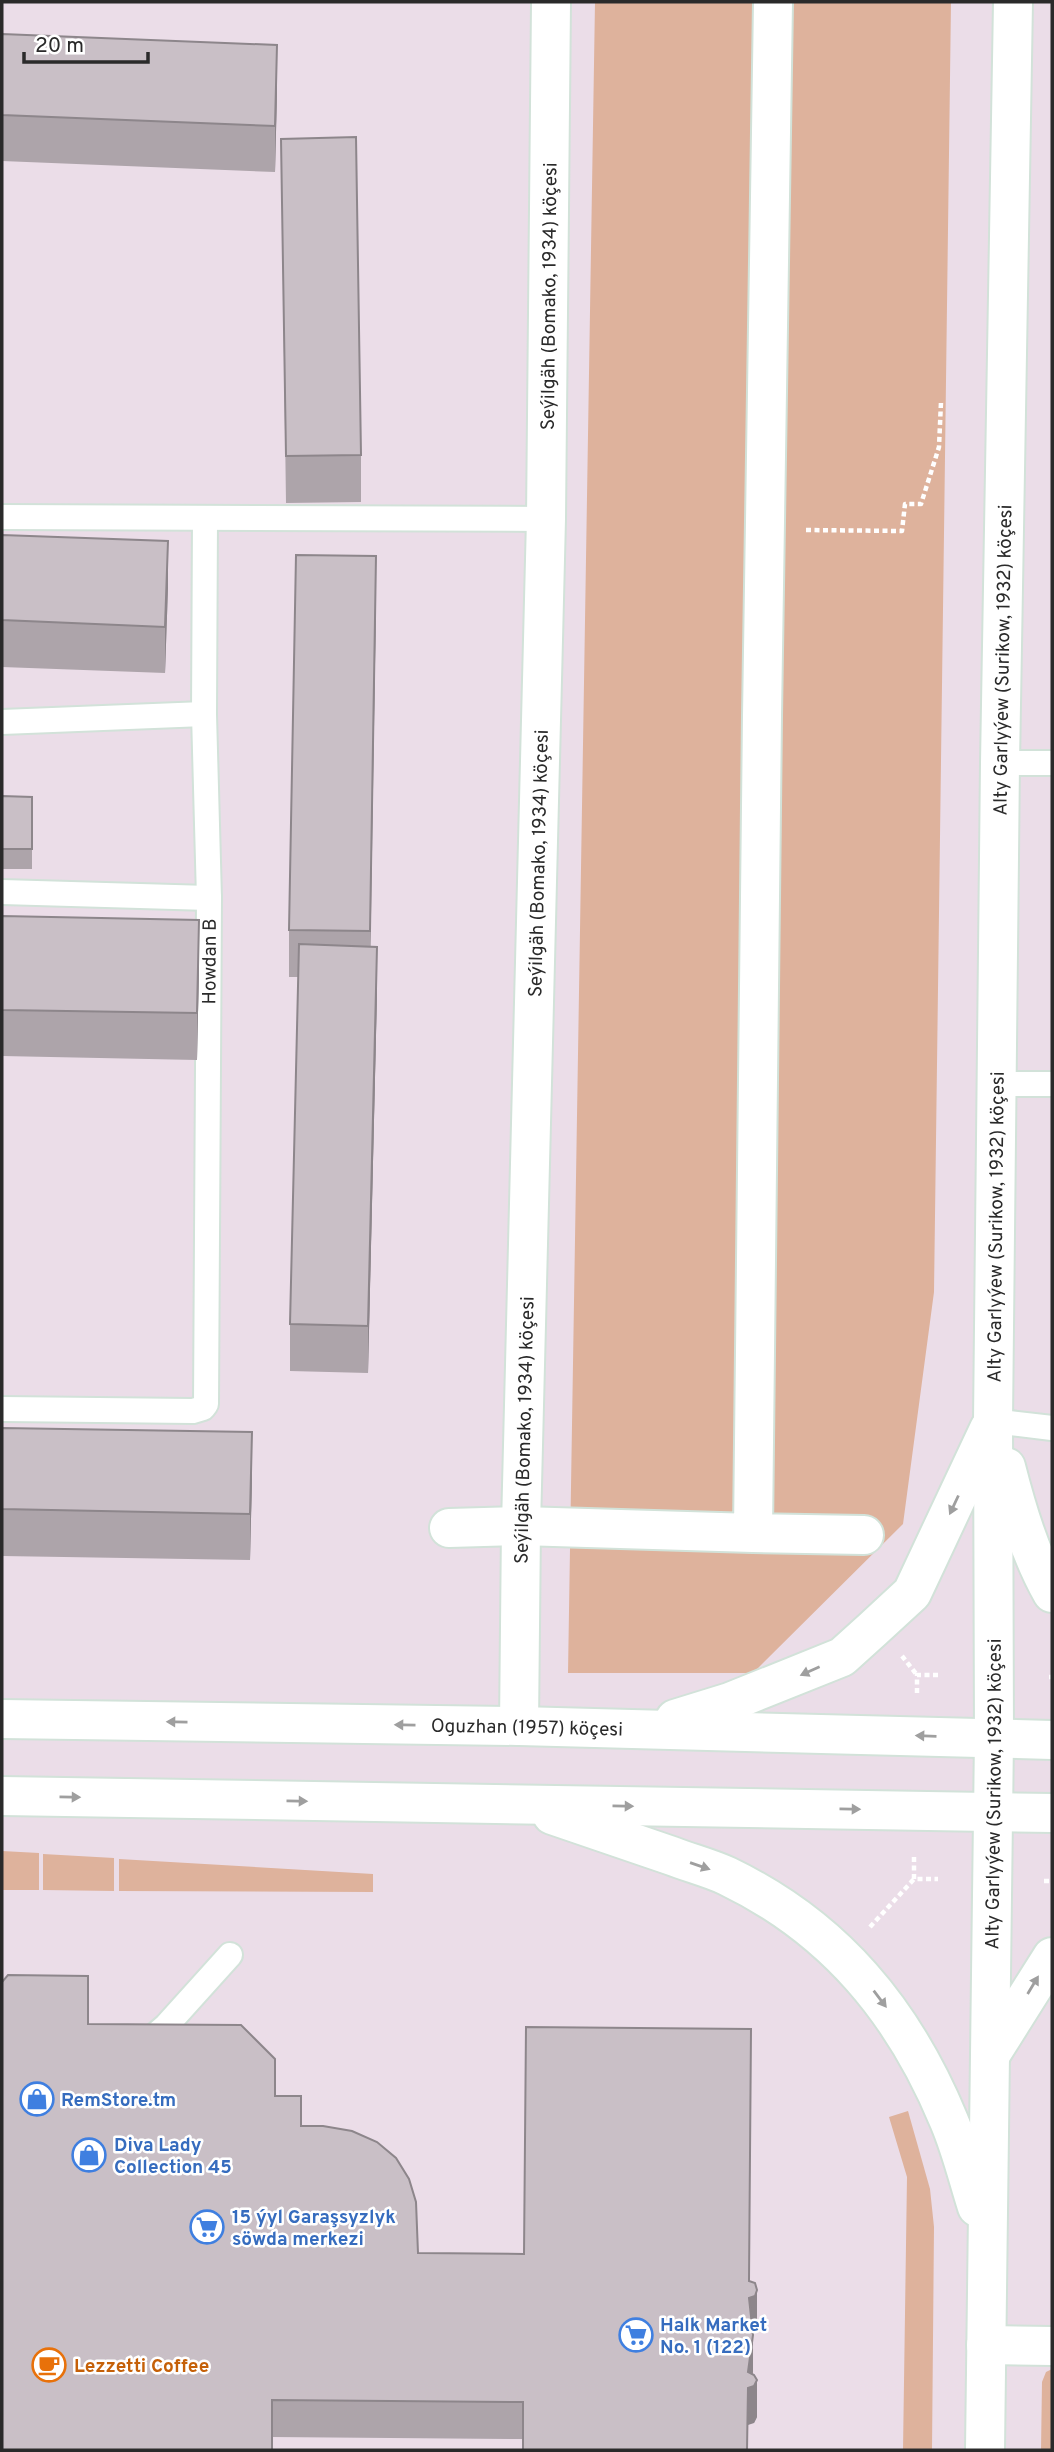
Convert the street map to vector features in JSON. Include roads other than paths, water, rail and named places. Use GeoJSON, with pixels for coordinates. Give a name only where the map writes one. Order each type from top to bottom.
{"type":"FeatureCollection","features":[{"type":"Feature","properties":{"kind":"street","name":"Seýilgäh (Bomako, 1934) köçesi"},"geometry":{"type":"LineString","coordinates":[[519,1726],[521,1526],[546,519],[551,2]]}},
{"type":"Feature","properties":{"kind":"street"},"geometry":{"type":"LineString","coordinates":[[753,1533],[774,2]]}},
{"type":"Feature","properties":{"kind":"street","name":"Alty Garlyýew (Surikow, 1932) köçesi"},"geometry":{"type":"LineString","coordinates":[[985,2450],[994,1738],[993,1421],[1000,763],[1013,2]]}},
{"type":"Feature","properties":{"kind":"street"},"geometry":{"type":"LineString","coordinates":[[993,1421],[1016,1505],[1038,1568],[1052,1593]]}},
{"type":"Feature","properties":{"kind":"street"},"geometry":{"type":"LineString","coordinates":[[646,1729],[797,1677],[842,1657],[864,1638],[912,1593],[993,1421]]}},
{"type":"Feature","properties":{"kind":"street"},"geometry":{"type":"LineString","coordinates":[[449,1528],[521,1526],[864,1535]]}},
{"type":"Feature","properties":{"kind":"street","name":"Oguzhan (1957) köçesi"},"geometry":{"type":"LineString","coordinates":[[2,1720],[519,1726],[1052,1740]]}},
{"type":"Feature","properties":{"kind":"street"},"geometry":{"type":"LineString","coordinates":[[2,1796],[1052,1813]]}},
{"type":"Feature","properties":{"kind":"street"},"geometry":{"type":"LineString","coordinates":[[520,1804],[725,1875],[780,1905],[862,1975],[902,2028],[930,2079],[950,2124],[987,2237]]}},
{"type":"Feature","properties":{"kind":"street"},"geometry":{"type":"LineString","coordinates":[[990,2056],[1041,1970],[1052,1957]]}},
{"type":"Feature","properties":{"kind":"street"},"geometry":{"type":"LineString","coordinates":[[986,2345],[1052,2346]]}},
{"type":"Feature","properties":{"kind":"lane"},"geometry":{"type":"LineString","coordinates":[[2,517],[546,519]]}},
{"type":"Feature","properties":{"kind":"lane","name":"Howdan B"},"geometry":{"type":"LineString","coordinates":[[2,1409],[192,1411],[203,1408],[206,1404],[209,898],[205,519]]}},
{"type":"Feature","properties":{"kind":"lane"},"geometry":{"type":"LineString","coordinates":[[2,722],[205,714]]}},
{"type":"Feature","properties":{"kind":"lane"},"geometry":{"type":"LineString","coordinates":[[1000,763],[1052,763]]}},
{"type":"Feature","properties":{"kind":"lane"},"geometry":{"type":"LineString","coordinates":[[2,892],[209,898]]}},
{"type":"Feature","properties":{"kind":"lane"},"geometry":{"type":"LineString","coordinates":[[998,1084],[1052,1084]]}},
{"type":"Feature","properties":{"kind":"lane"},"geometry":{"type":"LineString","coordinates":[[993,1421],[1052,1428]]}},
{"type":"Feature","properties":{"kind":"lane"},"geometry":{"type":"LineString","coordinates":[[113,2041],[152,2038],[230,1955]]}},
{"type":"Feature","properties":{"kind":"place","name":"RemStore.tm"},"geometry":{"type":"Point","coordinates":[37,2099]}},
{"type":"Feature","properties":{"kind":"place","name":"Diva Lady Collection 45"},"geometry":{"type":"Point","coordinates":[89,2155]}},
{"type":"Feature","properties":{"kind":"place","name":"15 ýyl Garaşsyzlyk söwda merkezi"},"geometry":{"type":"Point","coordinates":[207,2227]}},
{"type":"Feature","properties":{"kind":"place","name":"Halk Market No. 1 (122)"},"geometry":{"type":"Point","coordinates":[636,2335]}},
{"type":"Feature","properties":{"kind":"place","name":"Lezzetti Coffee"},"geometry":{"type":"Point","coordinates":[49,2365]}}]}
